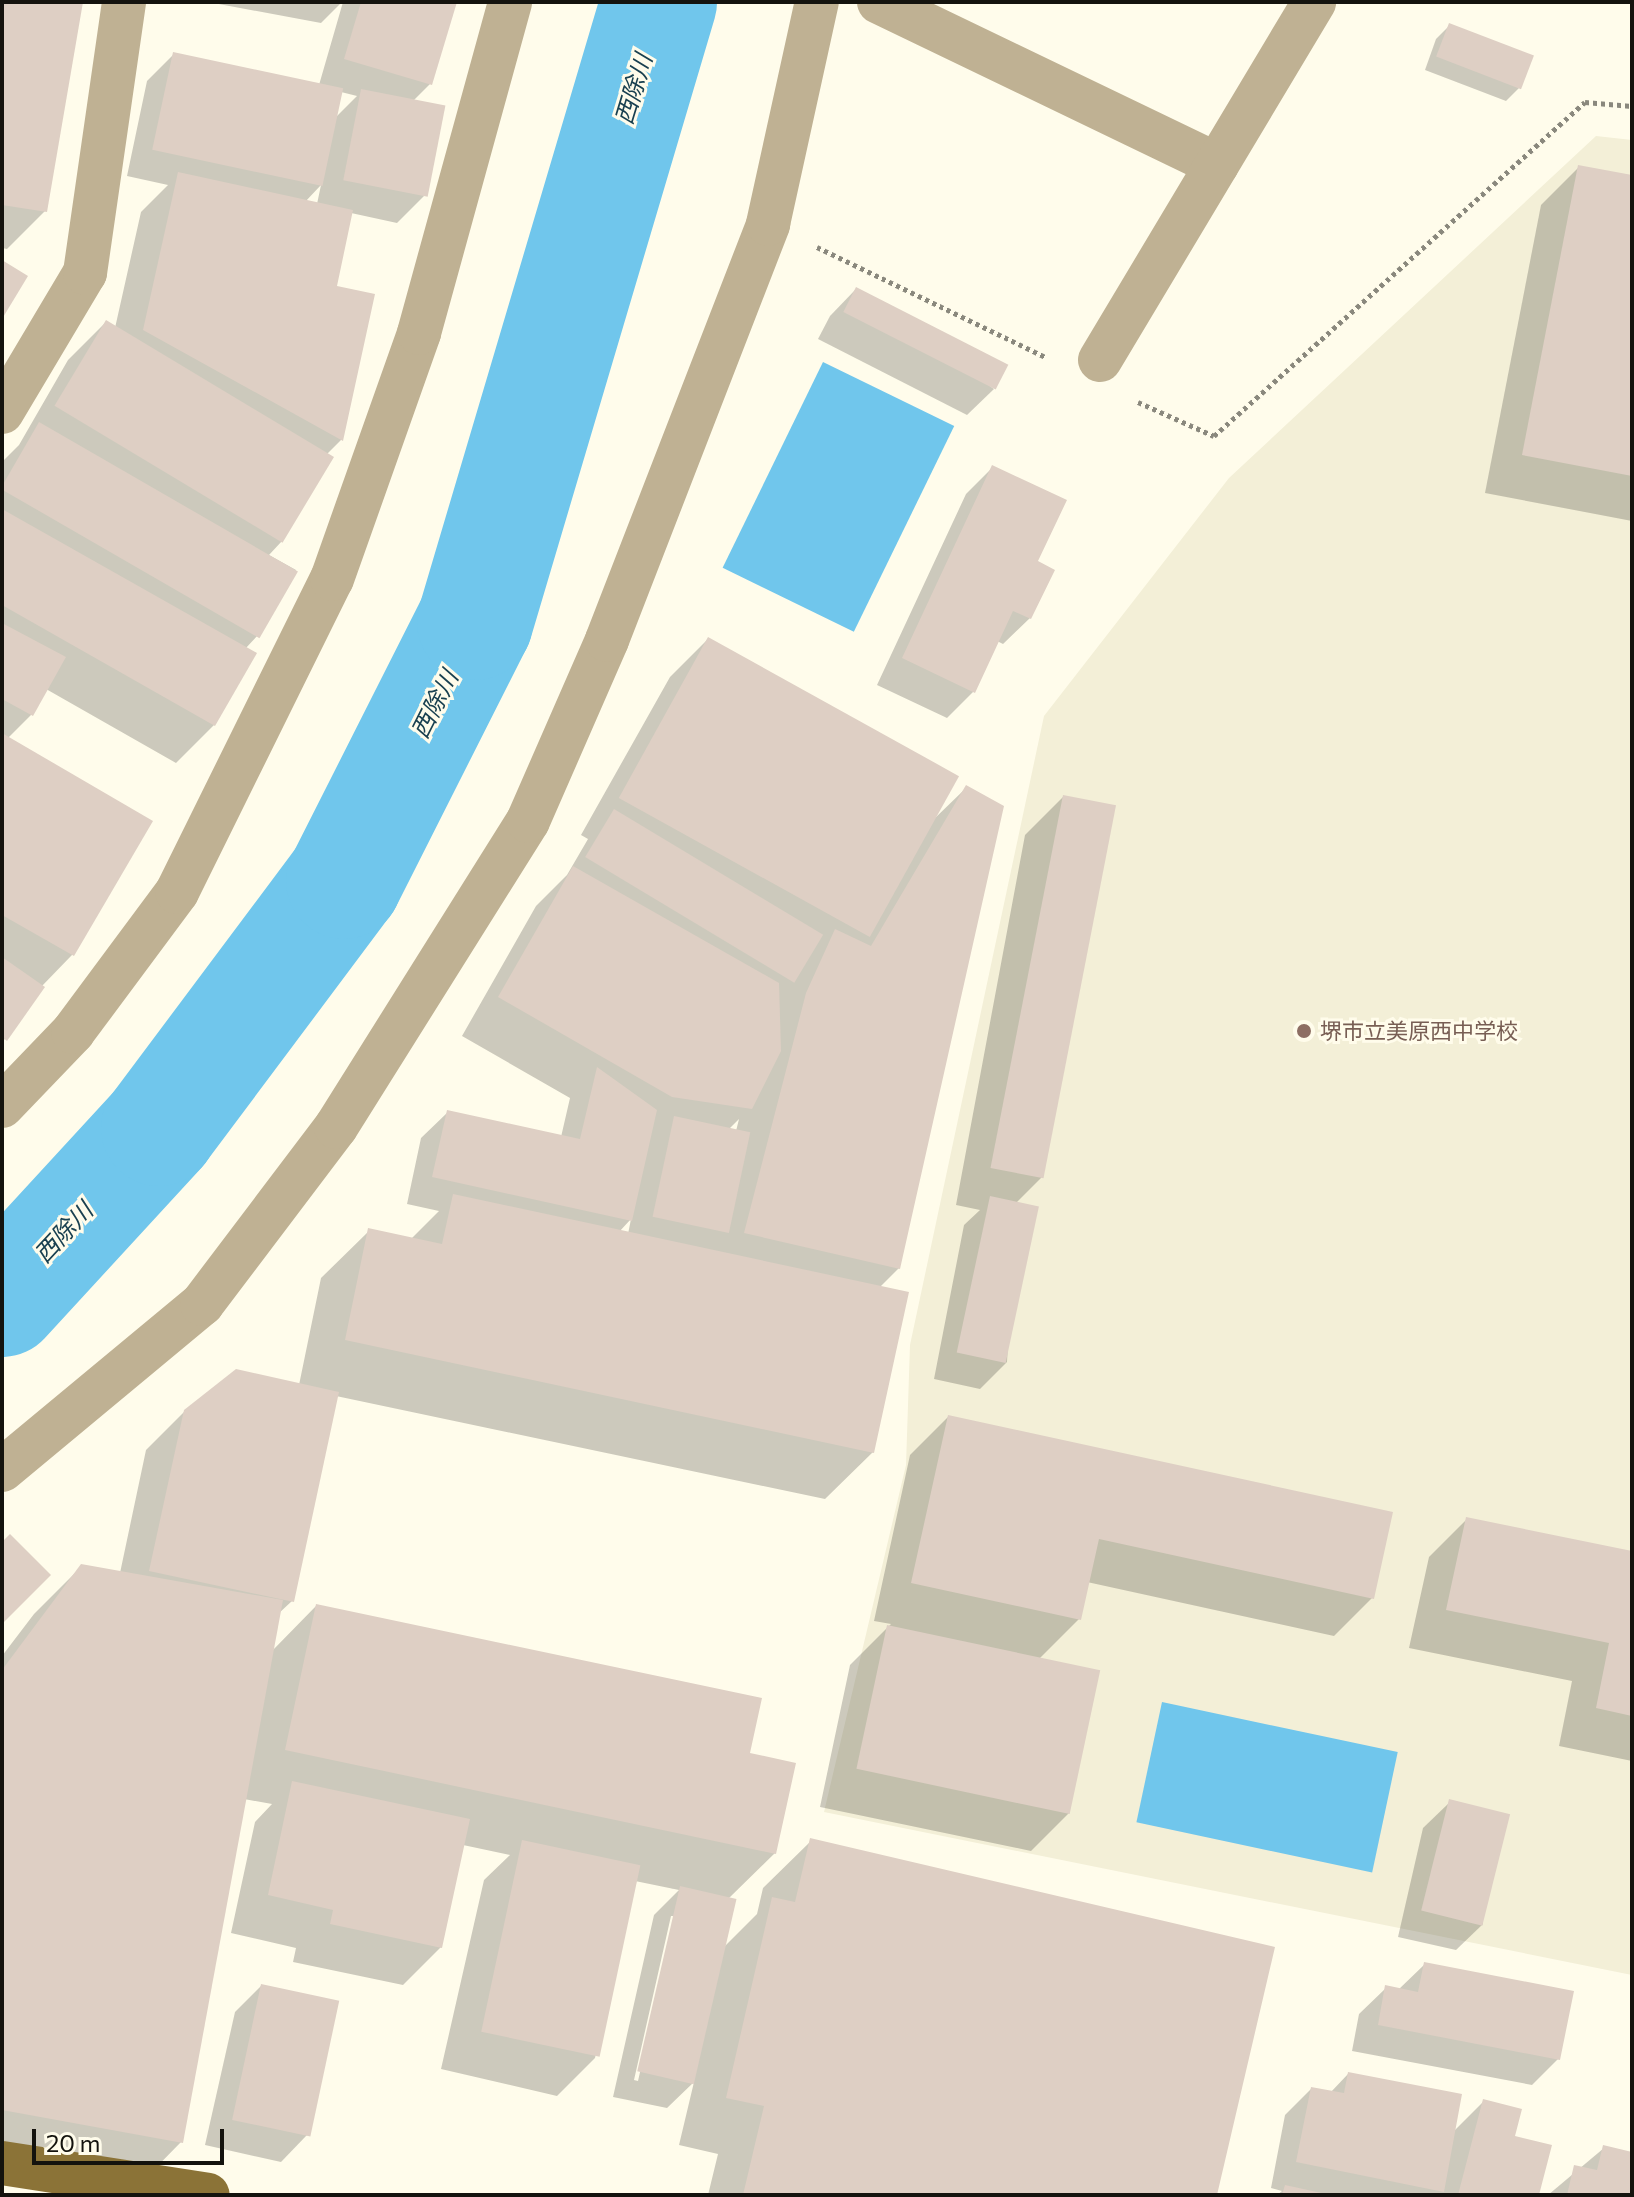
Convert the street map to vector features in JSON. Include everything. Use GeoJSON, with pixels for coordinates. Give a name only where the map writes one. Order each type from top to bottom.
{"type":"FeatureCollection","features":[{"type":"Feature","properties":{"kind":"main road"},"geometry":{"type":"LineString","coordinates":[[2,2163],[208,2195]]}},
{"type":"Feature","properties":{"kind":"street"},"geometry":{"type":"LineString","coordinates":[[2,412],[85,273],[124,2]]}},
{"type":"Feature","properties":{"kind":"street"},"geometry":{"type":"LineString","coordinates":[[2,1106],[73,1032],[177,892],[332,579],[419,333],[510,2]]}},
{"type":"Feature","properties":{"kind":"street"},"geometry":{"type":"LineString","coordinates":[[2,1470],[202,1304],[336,1127],[423,995],[534,807],[607,640],[768,224],[817,2]]}},
{"type":"Feature","properties":{"kind":"street"},"geometry":{"type":"LineString","coordinates":[[879,2],[1217,165]]}},
{"type":"Feature","properties":{"kind":"street"},"geometry":{"type":"LineString","coordinates":[[1100,360],[1314,2]]}},
{"type":"Feature","properties":{"kind":"path"},"geometry":{"type":"LineString","coordinates":[[1132,399],[1214,436],[1585,102],[1632,106]]}},
{"type":"Feature","properties":{"kind":"path"},"geometry":{"type":"LineString","coordinates":[[768,224],[1048,359]]}},
{"type":"Feature","properties":{"kind":"shaded area","name":"堺市立美原西中学校"},"geometry":{"type":"Polygon","coordinates":[[[1596,136],[1632,140],[1632,1975],[824,1812],[906,1465],[910,1345],[1044,716],[1229,478],[1596,136]]]}},
{"type":"Feature","properties":{"kind":"water"},"geometry":{"type":"Polygon","coordinates":[[[823,362],[954,426],[854,632],[723,568],[823,362]]]}},
{"type":"Feature","properties":{"kind":"water"},"geometry":{"type":"Polygon","coordinates":[[[1162,1702],[1398,1752],[1372,1872],[1136,1822],[1162,1702]]]}},
{"type":"Feature","properties":{"kind":"building"},"geometry":{"type":"Polygon","coordinates":[[[2,2],[83,2],[47,212],[2,205],[2,2]]]}},
{"type":"Feature","properties":{"kind":"building"},"geometry":{"type":"Polygon","coordinates":[[[361,2],[457,2],[432,85],[344,59],[361,2]]]}},
{"type":"Feature","properties":{"kind":"building"},"geometry":{"type":"Polygon","coordinates":[[[1449,23],[1534,56],[1521,89],[1436,57],[1449,23]]]}},
{"type":"Feature","properties":{"kind":"building"},"geometry":{"type":"Polygon","coordinates":[[[173,52],[343,88],[322,186],[152,150],[173,52]]]}},
{"type":"Feature","properties":{"kind":"building"},"geometry":{"type":"Polygon","coordinates":[[[361,89],[445,105],[428,197],[343,180],[361,89]]]}},
{"type":"Feature","properties":{"kind":"building"},"geometry":{"type":"Polygon","coordinates":[[[1578,165],[1632,175],[1632,476],[1522,455],[1578,165]]]}},
{"type":"Feature","properties":{"kind":"building"},"geometry":{"type":"Polygon","coordinates":[[[178,172],[353,210],[337,286],[375,294],[343,441],[143,330],[178,172]]]}},
{"type":"Feature","properties":{"kind":"building"},"geometry":{"type":"Polygon","coordinates":[[[2,260],[28,276],[2,319],[2,260]]]}},
{"type":"Feature","properties":{"kind":"building"},"geometry":{"type":"Polygon","coordinates":[[[856,287],[1008,365],[996,390],[843,312],[856,287]]]}},
{"type":"Feature","properties":{"kind":"building"},"geometry":{"type":"Polygon","coordinates":[[[106,320],[334,457],[283,543],[54,406],[106,320]]]}},
{"type":"Feature","properties":{"kind":"building"},"geometry":{"type":"Polygon","coordinates":[[[39,422],[298,572],[259,638],[2,490],[39,422]]]}},
{"type":"Feature","properties":{"kind":"building"},"geometry":{"type":"Polygon","coordinates":[[[992,465],[1067,500],[1038,561],[1055,570],[1031,619],[1013,611],[975,693],[902,658],[992,465]]]}},
{"type":"Feature","properties":{"kind":"building"},"geometry":{"type":"Polygon","coordinates":[[[2,509],[257,653],[215,726],[2,605],[2,509]]]}},
{"type":"Feature","properties":{"kind":"building"},"geometry":{"type":"Polygon","coordinates":[[[2,623],[66,657],[33,716],[2,699],[2,623]]]}},
{"type":"Feature","properties":{"kind":"building"},"geometry":{"type":"Polygon","coordinates":[[[708,637],[959,776],[870,937],[619,798],[708,637]]]}},
{"type":"Feature","properties":{"kind":"building"},"geometry":{"type":"Polygon","coordinates":[[[2,733],[153,821],[74,956],[2,915],[2,733]]]}},
{"type":"Feature","properties":{"kind":"building"},"geometry":{"type":"Polygon","coordinates":[[[966,785],[1004,806],[900,1269],[744,1233],[806,993],[835,929],[871,946],[966,785]]]}},
{"type":"Feature","properties":{"kind":"building"},"geometry":{"type":"Polygon","coordinates":[[[1063,795],[1116,805],[1044,1178],[990,1168],[1063,795]]]}},
{"type":"Feature","properties":{"kind":"building"},"geometry":{"type":"Polygon","coordinates":[[[614,809],[823,935],[794,983],[585,857],[614,809]]]}},
{"type":"Feature","properties":{"kind":"building"},"geometry":{"type":"Polygon","coordinates":[[[573,866],[779,983],[781,1051],[752,1109],[672,1097],[498,997],[573,866]]]}},
{"type":"Feature","properties":{"kind":"building"},"geometry":{"type":"Polygon","coordinates":[[[2,957],[45,987],[7,1041],[2,1037],[2,957]]]}},
{"type":"Feature","properties":{"kind":"building"},"geometry":{"type":"Polygon","coordinates":[[[597,1067],[657,1110],[632,1221],[432,1177],[447,1110],[580,1139],[597,1067]]]}},
{"type":"Feature","properties":{"kind":"building"},"geometry":{"type":"Polygon","coordinates":[[[674,1116],[750,1132],[729,1233],[653,1217],[674,1116]]]}},
{"type":"Feature","properties":{"kind":"building"},"geometry":{"type":"Polygon","coordinates":[[[453,1194],[909,1292],[874,1453],[345,1340],[368,1228],[442,1244],[453,1194]]]}},
{"type":"Feature","properties":{"kind":"building"},"geometry":{"type":"Polygon","coordinates":[[[990,1196],[1039,1206],[1006,1363],[957,1353],[990,1196]]]}},
{"type":"Feature","properties":{"kind":"building"},"geometry":{"type":"Polygon","coordinates":[[[236,1369],[339,1392],[294,1602],[149,1571],[184,1410],[236,1369]]]}},
{"type":"Feature","properties":{"kind":"building"},"geometry":{"type":"Polygon","coordinates":[[[948,1415],[1393,1512],[1374,1599],[1099,1539],[1081,1620],[911,1583],[948,1415]]]}},
{"type":"Feature","properties":{"kind":"building"},"geometry":{"type":"Polygon","coordinates":[[[1466,1517],[1632,1551],[1632,1716],[1596,1708],[1609,1643],[1446,1610],[1466,1517]]]}},
{"type":"Feature","properties":{"kind":"building"},"geometry":{"type":"Polygon","coordinates":[[[10,1534],[51,1575],[2,1624],[2,1542],[10,1534]]]}},
{"type":"Feature","properties":{"kind":"building"},"geometry":{"type":"Polygon","coordinates":[[[81,1564],[283,1600],[183,2143],[2,2110],[2,1670],[81,1564]]]}},
{"type":"Feature","properties":{"kind":"building"},"geometry":{"type":"Polygon","coordinates":[[[316,1604],[762,1698],[750,1753],[796,1763],[776,1854],[285,1750],[316,1604]]]}},
{"type":"Feature","properties":{"kind":"building"},"geometry":{"type":"Polygon","coordinates":[[[887,1625],[1100,1670],[1070,1814],[856,1769],[887,1625]]]}},
{"type":"Feature","properties":{"kind":"building"},"geometry":{"type":"Polygon","coordinates":[[[292,1781],[470,1819],[442,1948],[330,1924],[333,1910],[268,1895],[292,1781]]]}},
{"type":"Feature","properties":{"kind":"building"},"geometry":{"type":"Polygon","coordinates":[[[1449,1799],[1510,1814],[1482,1926],[1421,1911],[1449,1799]]]}},
{"type":"Feature","properties":{"kind":"building"},"geometry":{"type":"Polygon","coordinates":[[[810,1838],[1275,1947],[1217,2195],[743,2195],[764,2106],[726,2098],[772,1897],[795,1902],[810,1838]]]}},
{"type":"Feature","properties":{"kind":"building"},"geometry":{"type":"Polygon","coordinates":[[[522,1840],[640,1865],[600,2057],[481,2032],[522,1840]]]}},
{"type":"Feature","properties":{"kind":"building"},"geometry":{"type":"Polygon","coordinates":[[[680,1886],[737,1899],[694,2084],[637,2071],[680,1886]]]}},
{"type":"Feature","properties":{"kind":"building"},"geometry":{"type":"Polygon","coordinates":[[[1424,1962],[1574,1991],[1560,2060],[1378,2025],[1385,1985],[1418,1992],[1424,1962]]]}},
{"type":"Feature","properties":{"kind":"building"},"geometry":{"type":"Polygon","coordinates":[[[261,1984],[339,2001],[310,2137],[232,2120],[261,1984]]]}},
{"type":"Feature","properties":{"kind":"building"},"geometry":{"type":"Polygon","coordinates":[[[1348,2072],[1462,2094],[1444,2192],[1296,2162],[1311,2087],[1344,2093],[1348,2072]]]}},
{"type":"Feature","properties":{"kind":"building"},"geometry":{"type":"Polygon","coordinates":[[[1483,2099],[1522,2109],[1515,2136],[1552,2145],[1539,2195],[1458,2195],[1483,2099]]]}},
{"type":"Feature","properties":{"kind":"building"},"geometry":{"type":"Polygon","coordinates":[[[1603,2145],[1632,2152],[1632,2195],[1567,2195],[1574,2165],[1597,2170],[1603,2145]]]}},
{"type":"Feature","properties":{"kind":"building"},"geometry":{"type":"Polygon","coordinates":[[[1285,2185],[1326,2194],[1326,2195],[1282,2195],[1285,2185]]]}},
{"type":"Feature","properties":{"kind":"waterway","name":"西除川"},"geometry":{"type":"LineString","coordinates":[[2,1299],[159,1128],[344,881],[475,622],[659,2]]}},
{"type":"Feature","properties":{"kind":"place","name":"堺市立美原西中学校"},"geometry":{"type":"Point","coordinates":[1304,1031]}}]}
